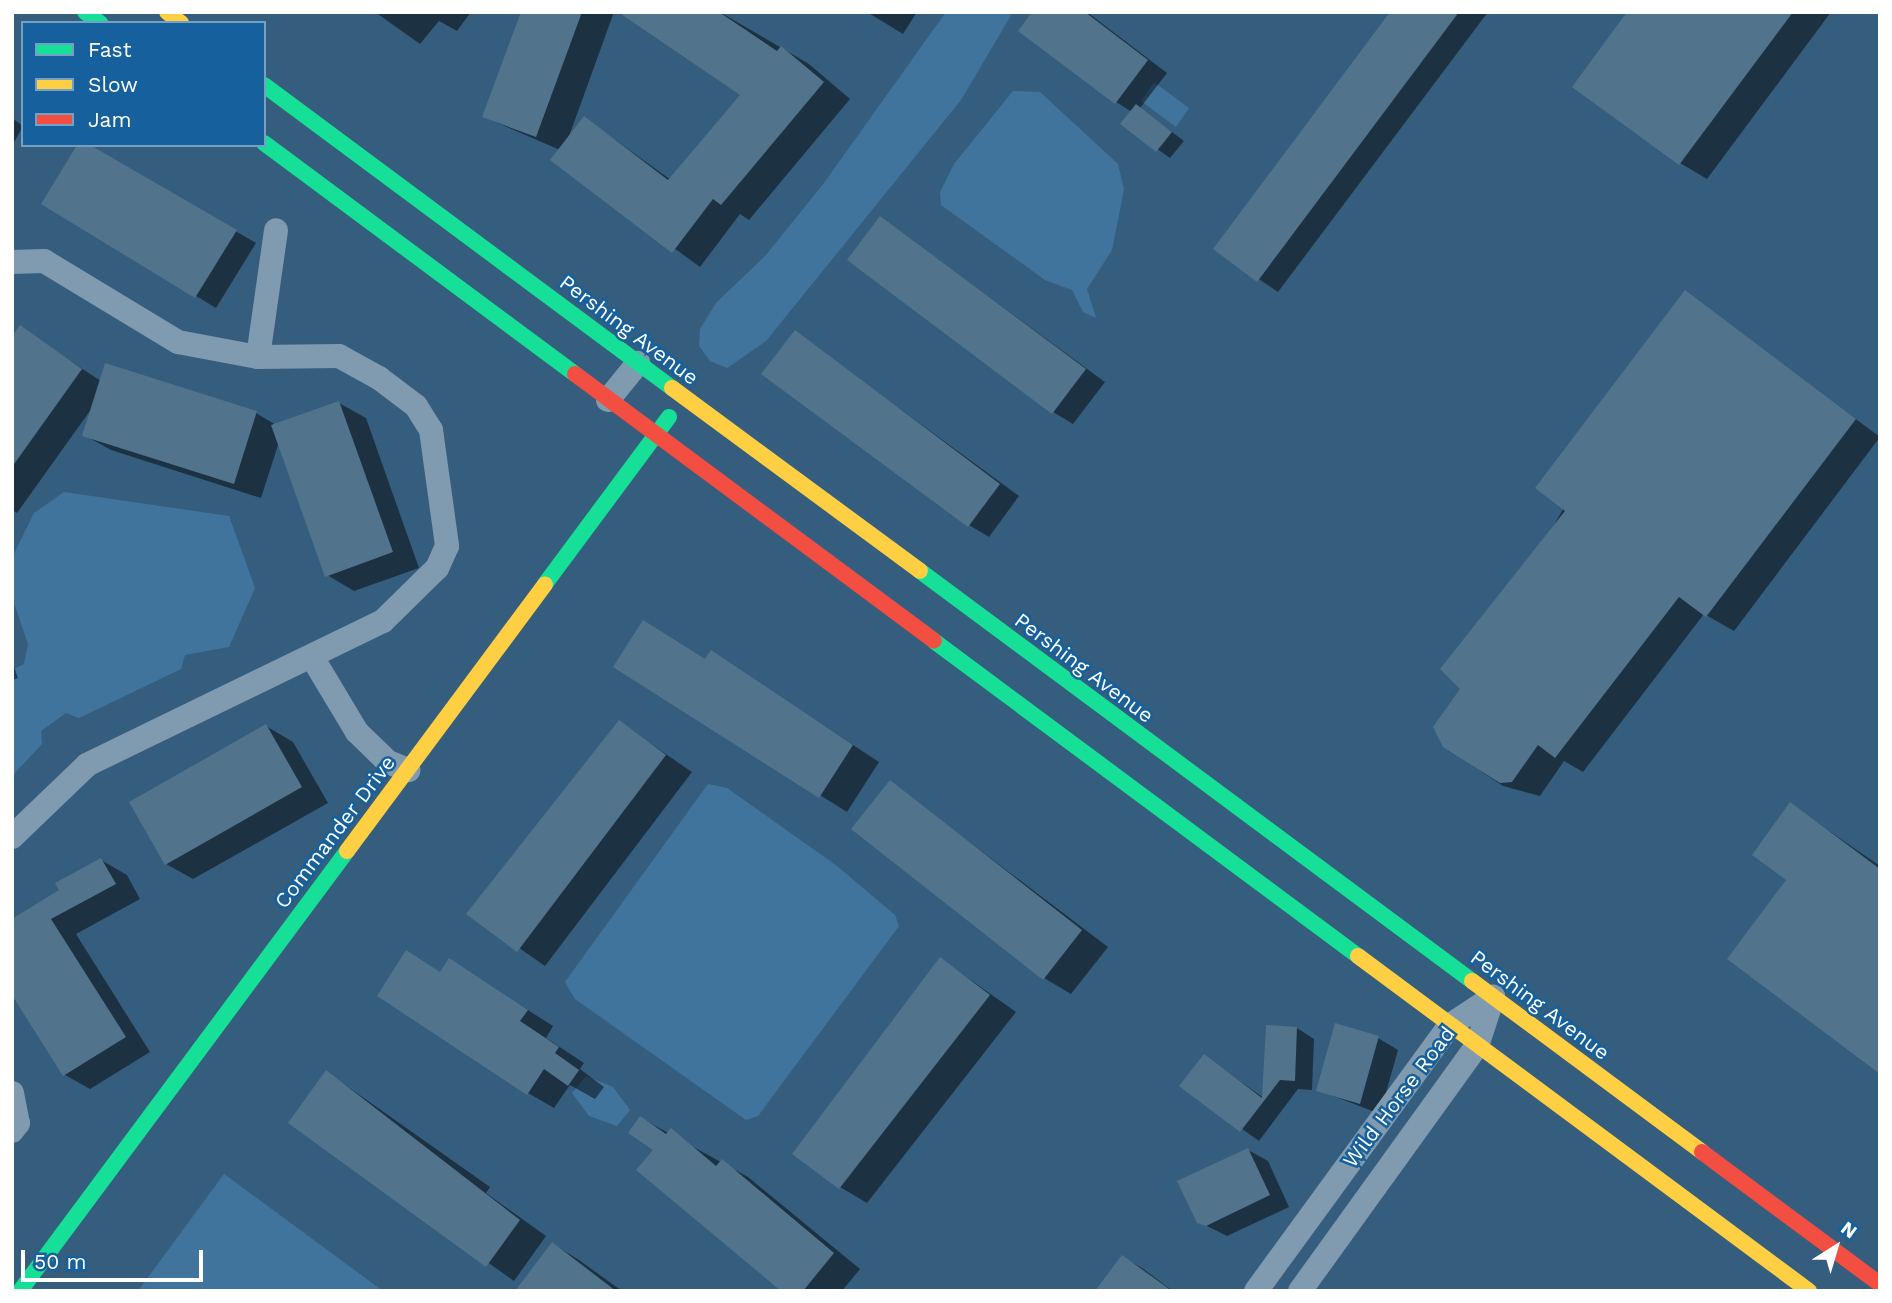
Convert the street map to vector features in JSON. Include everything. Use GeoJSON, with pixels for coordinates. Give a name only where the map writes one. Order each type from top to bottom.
{"type":"FeatureCollection","features":[{"type":"Feature","properties":{"kind":"street","name":"Pershing Avenue"},"geometry":{"type":"LineString","coordinates":[[266,86],[1880,1283]]}},
{"type":"Feature","properties":{"kind":"street"},"geometry":{"type":"LineString","coordinates":[[266,144],[1809,1291]]}},
{"type":"Feature","properties":{"kind":"street"},"geometry":{"type":"LineString","coordinates":[[258,357],[276,230]]}},
{"type":"Feature","properties":{"kind":"street"},"geometry":{"type":"LineString","coordinates":[[12,262],[44,261],[178,342],[258,357],[339,356],[379,378],[416,406],[431,430],[442,487],[447,546],[437,568],[383,621],[88,765],[12,837]]}},
{"type":"Feature","properties":{"kind":"street"},"geometry":{"type":"LineString","coordinates":[[608,400],[638,363]]}},
{"type":"Feature","properties":{"kind":"street","name":"Commander Drive"},"geometry":{"type":"LineString","coordinates":[[20,1291],[684,397]]}},
{"type":"Feature","properties":{"kind":"street"},"geometry":{"type":"LineString","coordinates":[[312,657],[357,732],[388,762],[408,769]]}},
{"type":"Feature","properties":{"kind":"street","name":"Wild Horse Road"},"geometry":{"type":"LineString","coordinates":[[1256,1291],[1449,1026],[1493,997]]}},
{"type":"Feature","properties":{"kind":"street","name":"Wild Horse Road"},"geometry":{"type":"LineString","coordinates":[[1300,1291],[1476,1046],[1493,997]]}},
{"type":"Feature","properties":{"kind":"street"},"geometry":{"type":"LineString","coordinates":[[12,1093],[18,1123],[12,1130]]}},
{"type":"Feature","properties":{"kind":"water"},"geometry":{"type":"Polygon","coordinates":[[[946,12],[1013,12],[961,100],[766,341],[727,368],[710,361],[699,346],[700,329],[716,303],[766,255],[824,183],[946,12]]]}},
{"type":"Feature","properties":{"kind":"water"},"geometry":{"type":"Polygon","coordinates":[[[1154,82],[1189,108],[1176,127],[1141,101],[1154,82]]]}},
{"type":"Feature","properties":{"kind":"water"},"geometry":{"type":"Polygon","coordinates":[[[1013,91],[1040,92],[1118,164],[1124,189],[1112,250],[1087,289],[1096,318],[1083,312],[1072,290],[1045,280],[941,205],[940,192],[954,164],[1013,91]]]}},
{"type":"Feature","properties":{"kind":"water"},"geometry":{"type":"Polygon","coordinates":[[[64,492],[229,516],[255,588],[229,647],[185,655],[181,669],[79,718],[66,713],[41,731],[42,744],[12,776],[12,670],[24,664],[28,644],[12,597],[12,558],[34,513],[64,492]]]}},
{"type":"Feature","properties":{"kind":"water"},"geometry":{"type":"Polygon","coordinates":[[[708,784],[727,788],[837,866],[895,915],[899,926],[758,1116],[746,1120],[575,999],[565,982],[708,784]]]}},
{"type":"Feature","properties":{"kind":"water"},"geometry":{"type":"Polygon","coordinates":[[[586,1076],[613,1087],[630,1110],[617,1126],[589,1116],[572,1093],[586,1076]]]}},
{"type":"Feature","properties":{"kind":"water"},"geometry":{"type":"Polygon","coordinates":[[[224,1174],[383,1291],[138,1291],[224,1174]]]}},
{"type":"Feature","properties":{"kind":"building"},"geometry":{"type":"Polygon","coordinates":[[[521,12],[582,12],[536,137],[482,117],[521,12]]]}},
{"type":"Feature","properties":{"kind":"building"},"geometry":{"type":"Polygon","coordinates":[[[618,12],[719,12],[777,51],[781,46],[824,82],[721,205],[713,199],[672,253],[550,160],[584,116],[668,180],[740,95],[618,12]]]}},
{"type":"Feature","properties":{"kind":"building"},"geometry":{"type":"Polygon","coordinates":[[[1032,12],[1085,12],[1148,60],[1115,104],[1018,31],[1032,12]]]}},
{"type":"Feature","properties":{"kind":"building"},"geometry":{"type":"Polygon","coordinates":[[[1390,12],[1459,12],[1257,282],[1213,249],[1390,12]]]}},
{"type":"Feature","properties":{"kind":"building"},"geometry":{"type":"Polygon","coordinates":[[[1627,12],[1793,12],[1679,165],[1572,87],[1627,12]]]}},
{"type":"Feature","properties":{"kind":"building"},"geometry":{"type":"Polygon","coordinates":[[[1136,104],[1172,132],[1156,152],[1120,124],[1136,104]]]}},
{"type":"Feature","properties":{"kind":"building"},"geometry":{"type":"Polygon","coordinates":[[[76,147],[93,147],[237,230],[195,298],[41,204],[76,147]]]}},
{"type":"Feature","properties":{"kind":"building"},"geometry":{"type":"Polygon","coordinates":[[[880,216],[1086,369],[1052,414],[847,260],[880,216]]]}},
{"type":"Feature","properties":{"kind":"building"},"geometry":{"type":"Polygon","coordinates":[[[1685,290],[1856,419],[1706,617],[1679,597],[1555,758],[1538,745],[1512,782],[1500,783],[1443,747],[1433,727],[1460,689],[1440,669],[1565,511],[1535,488],[1685,290]]]}},
{"type":"Feature","properties":{"kind":"building"},"geometry":{"type":"Polygon","coordinates":[[[20,325],[82,369],[12,467],[12,336],[20,325]]]}},
{"type":"Feature","properties":{"kind":"building"},"geometry":{"type":"Polygon","coordinates":[[[795,330],[1000,484],[968,527],[761,374],[795,330]]]}},
{"type":"Feature","properties":{"kind":"building"},"geometry":{"type":"Polygon","coordinates":[[[105,363],[257,411],[234,484],[82,436],[105,363]]]}},
{"type":"Feature","properties":{"kind":"building"},"geometry":{"type":"Polygon","coordinates":[[[339,401],[393,552],[325,577],[271,425],[339,401]]]}},
{"type":"Feature","properties":{"kind":"building"},"geometry":{"type":"Polygon","coordinates":[[[643,620],[705,659],[711,650],[853,745],[819,798],[613,667],[643,620]]]}},
{"type":"Feature","properties":{"kind":"building"},"geometry":{"type":"Polygon","coordinates":[[[619,720],[666,755],[517,952],[466,914],[619,720]]]}},
{"type":"Feature","properties":{"kind":"building"},"geometry":{"type":"Polygon","coordinates":[[[266,724],[302,787],[165,865],[129,802],[266,724]]]}},
{"type":"Feature","properties":{"kind":"building"},"geometry":{"type":"Polygon","coordinates":[[[890,780],[1082,930],[1043,980],[851,829],[890,780]]]}},
{"type":"Feature","properties":{"kind":"building"},"geometry":{"type":"Polygon","coordinates":[[[1790,802],[1880,869],[1880,1074],[1727,959],[1786,880],[1752,855],[1790,802]]]}},
{"type":"Feature","properties":{"kind":"building"},"geometry":{"type":"Polygon","coordinates":[[[101,858],[116,884],[51,919],[126,1037],[63,1076],[12,995],[12,919],[59,890],[55,883],[101,858]]]}},
{"type":"Feature","properties":{"kind":"building"},"geometry":{"type":"Polygon","coordinates":[[[406,950],[440,972],[449,958],[528,1010],[520,1021],[559,1047],[555,1053],[579,1070],[568,1086],[544,1069],[527,1095],[377,996],[406,950]]]}},
{"type":"Feature","properties":{"kind":"building"},"geometry":{"type":"Polygon","coordinates":[[[940,957],[990,995],[839,1189],[792,1154],[940,957]]]}},
{"type":"Feature","properties":{"kind":"building"},"geometry":{"type":"Polygon","coordinates":[[[1335,1023],[1379,1036],[1360,1104],[1316,1091],[1335,1023]]]}},
{"type":"Feature","properties":{"kind":"building"},"geometry":{"type":"Polygon","coordinates":[[[1266,1025],[1297,1027],[1295,1081],[1280,1080],[1240,1132],[1179,1086],[1204,1054],[1262,1098],[1266,1025]]]}},
{"type":"Feature","properties":{"kind":"building"},"geometry":{"type":"Polygon","coordinates":[[[326,1070],[520,1220],[486,1267],[288,1123],[326,1070]]]}},
{"type":"Feature","properties":{"kind":"building"},"geometry":{"type":"Polygon","coordinates":[[[640,1116],[666,1134],[671,1128],[716,1166],[722,1159],[834,1253],[803,1291],[781,1291],[636,1170],[653,1150],[628,1133],[640,1116]]]}},
{"type":"Feature","properties":{"kind":"building"},"geometry":{"type":"Polygon","coordinates":[[[1248,1148],[1270,1195],[1206,1226],[1197,1223],[1177,1181],[1248,1148]]]}},
{"type":"Feature","properties":{"kind":"building"},"geometry":{"type":"Polygon","coordinates":[[[552,1242],[616,1291],[515,1291],[552,1242]]]}},
{"type":"Feature","properties":{"kind":"building"},"geometry":{"type":"Polygon","coordinates":[[[1122,1255],[1172,1291],[1095,1291],[1122,1255]]]}},
{"type":"Feature","properties":{"kind":"traffic: fast"},"geometry":{"type":"LineString","coordinates":[[85,12],[97,21]]}},
{"type":"Feature","properties":{"kind":"traffic: fast"},"geometry":{"type":"LineString","coordinates":[[266,86],[672,388]]}},
{"type":"Feature","properties":{"kind":"traffic: fast"},"geometry":{"type":"LineString","coordinates":[[266,144],[575,374]]}},
{"type":"Feature","properties":{"kind":"traffic: fast"},"geometry":{"type":"LineString","coordinates":[[545,584],[669,417]]}},
{"type":"Feature","properties":{"kind":"traffic: fast"},"geometry":{"type":"LineString","coordinates":[[920,571],[1472,981]]}},
{"type":"Feature","properties":{"kind":"traffic: fast"},"geometry":{"type":"LineString","coordinates":[[934,641],[1358,956]]}},
{"type":"Feature","properties":{"kind":"traffic: fast"},"geometry":{"type":"LineString","coordinates":[[20,1291],[347,851]]}},
{"type":"Feature","properties":{"kind":"traffic: slow"},"geometry":{"type":"LineString","coordinates":[[167,12],[178,21]]}},
{"type":"Feature","properties":{"kind":"traffic: slow"},"geometry":{"type":"LineString","coordinates":[[672,388],[920,571]]}},
{"type":"Feature","properties":{"kind":"traffic: slow"},"geometry":{"type":"LineString","coordinates":[[347,851],[545,584]]}},
{"type":"Feature","properties":{"kind":"traffic: slow"},"geometry":{"type":"LineString","coordinates":[[1358,956],[1809,1291]]}},
{"type":"Feature","properties":{"kind":"traffic: slow"},"geometry":{"type":"LineString","coordinates":[[1472,981],[1702,1152]]}},
{"type":"Feature","properties":{"kind":"traffic: jam"},"geometry":{"type":"LineString","coordinates":[[575,374],[934,641]]}},
{"type":"Feature","properties":{"kind":"traffic: jam"},"geometry":{"type":"LineString","coordinates":[[1702,1152],[1880,1284]]}}]}
